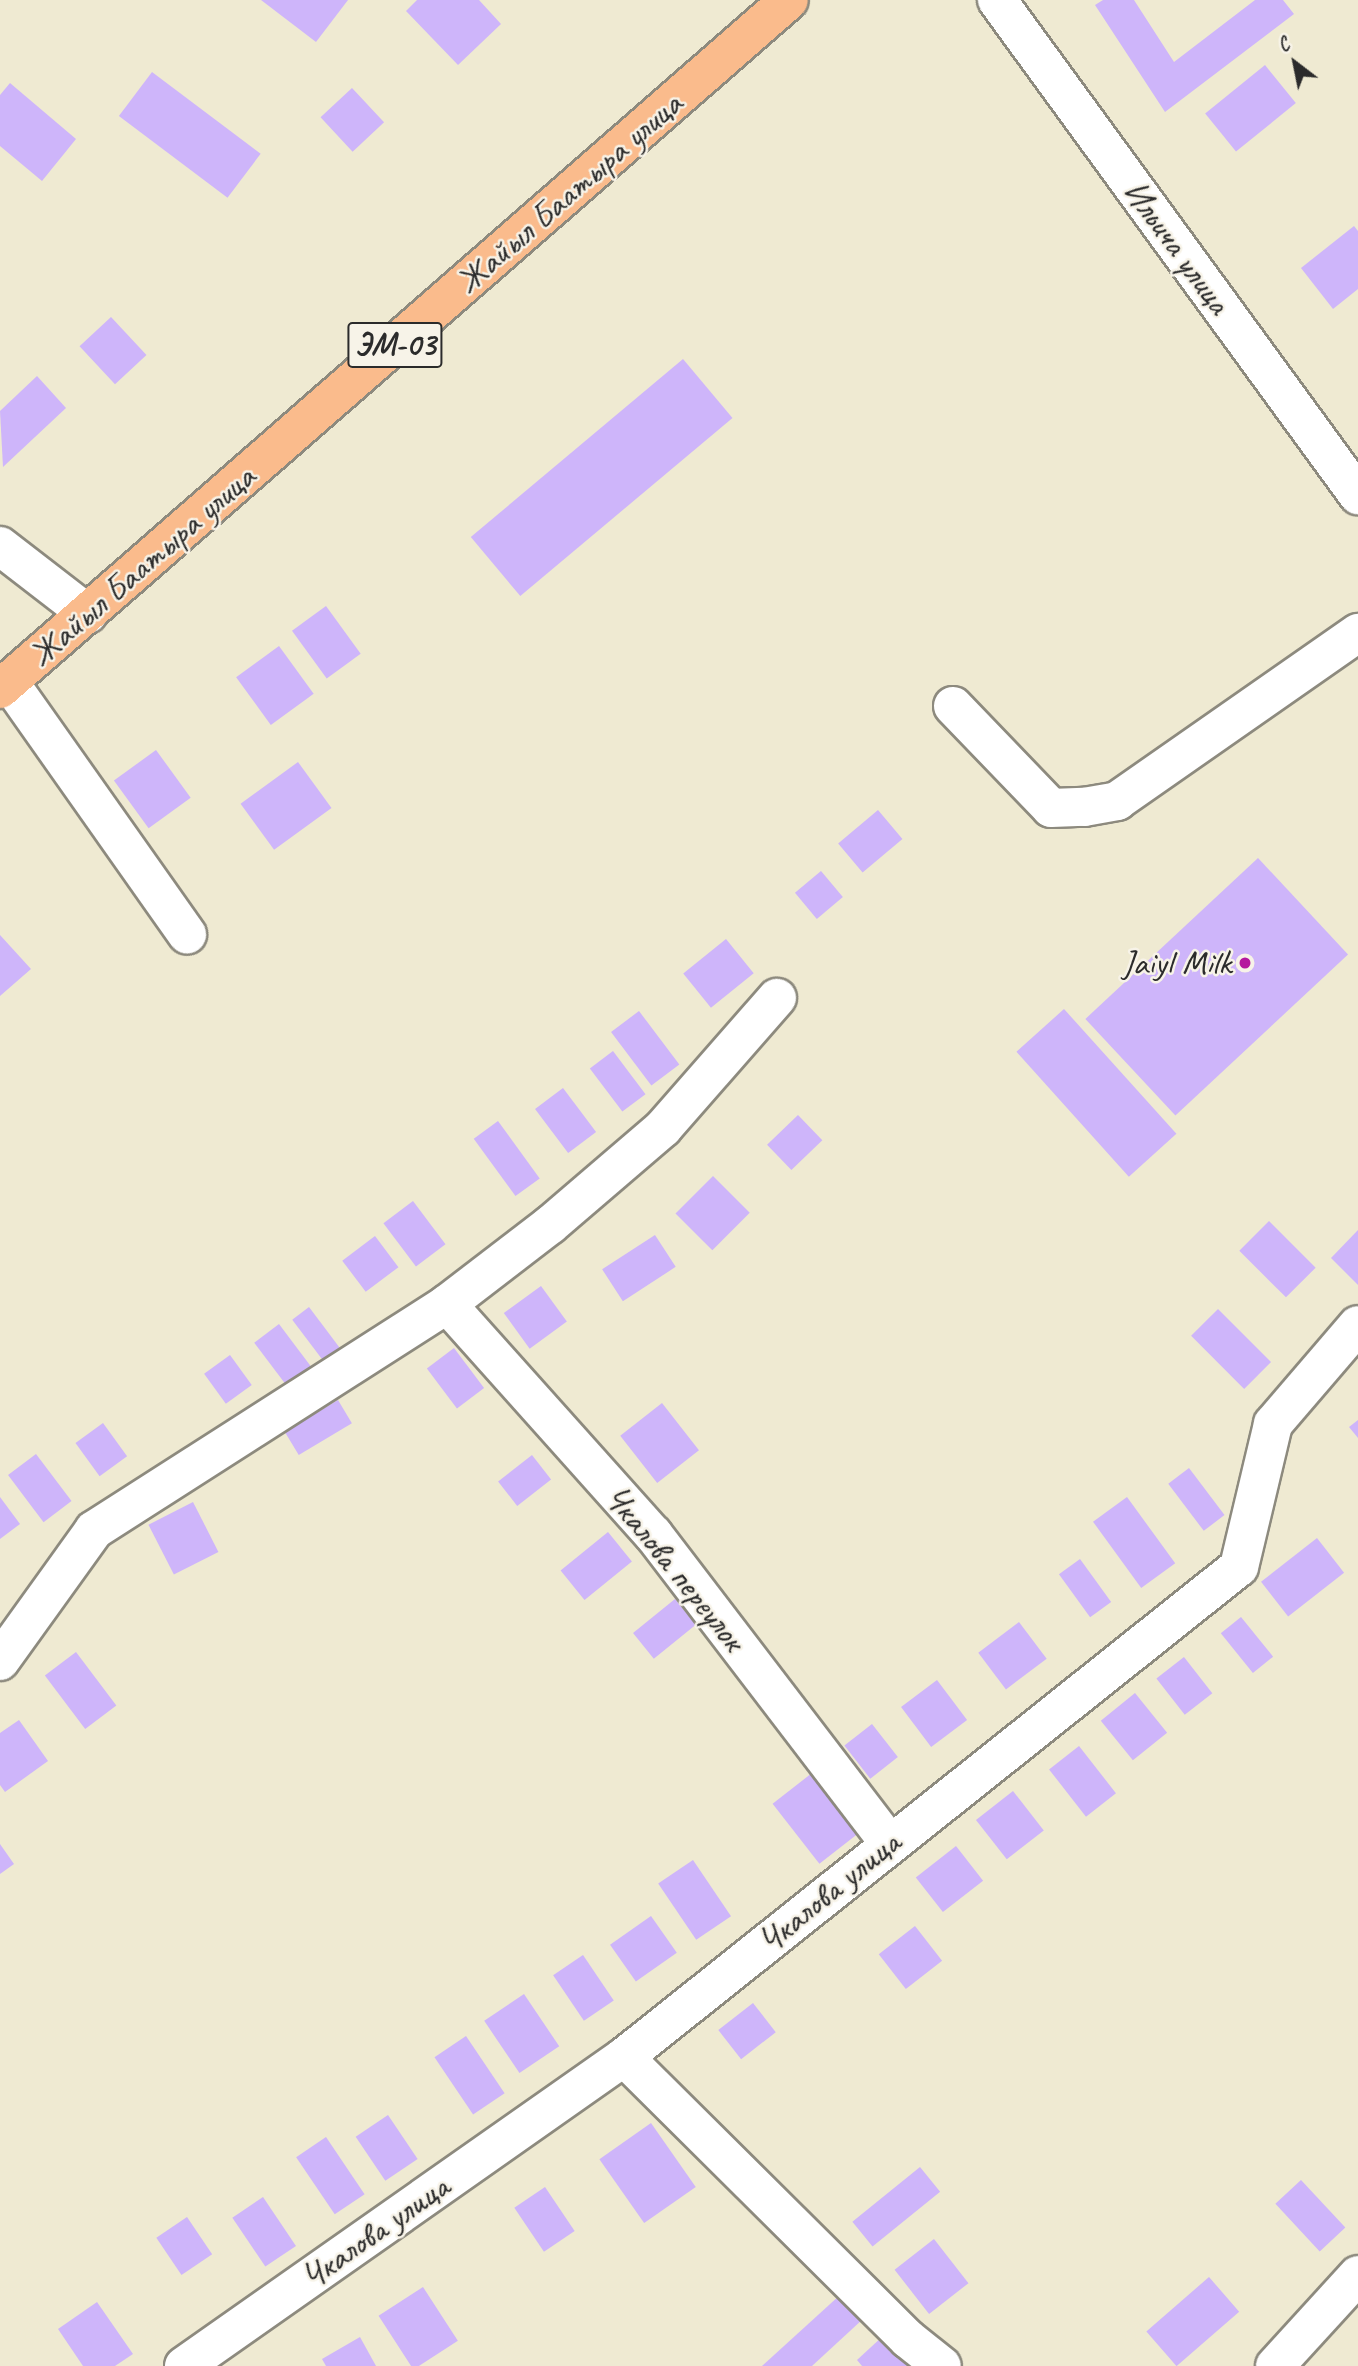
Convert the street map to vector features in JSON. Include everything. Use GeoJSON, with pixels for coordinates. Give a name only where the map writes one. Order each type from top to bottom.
{"type":"FeatureCollection","features":[{"type":"Feature","properties":{"kind":"highway","name":"Жайыл Баатыра улица"},"geometry":{"type":"LineString","coordinates":[[5,685],[789,0]]}},
{"type":"Feature","properties":{"kind":"street","name":"Ильича улица"},"geometry":{"type":"LineString","coordinates":[[997,0],[1358,495]]}},
{"type":"Feature","properties":{"kind":"street"},"geometry":{"type":"LineString","coordinates":[[0,546],[88,614]]}},
{"type":"Feature","properties":{"kind":"street"},"geometry":{"type":"LineString","coordinates":[[953,706],[1051,808],[1084,807],[1117,801],[1358,633]]}},
{"type":"Feature","properties":{"kind":"street"},"geometry":{"type":"LineString","coordinates":[[5,685],[187,934]]}},
{"type":"Feature","properties":{"kind":"street"},"geometry":{"type":"LineString","coordinates":[[0,1661],[94,1530],[447,1304],[663,1128],[777,998]]}},
{"type":"Feature","properties":{"kind":"street","name":"Чкалова переулок"},"geometry":{"type":"LineString","coordinates":[[447,1304],[653,1534],[890,1844]]}},
{"type":"Feature","properties":{"kind":"street","name":"Чкалова улица"},"geometry":{"type":"LineString","coordinates":[[184,2366],[624,2057],[1239,1567],[1273,1424],[1358,1325]]}},
{"type":"Feature","properties":{"kind":"street"},"geometry":{"type":"LineString","coordinates":[[624,2057],[908,2339],[942,2366]]}},
{"type":"Feature","properties":{"kind":"street"},"geometry":{"type":"LineString","coordinates":[[1275,2366],[1358,2274]]}},
{"type":"Feature","properties":{"kind":"building"},"geometry":{"type":"Polygon","coordinates":[[[261,0],[348,0],[316,42],[261,0]]]}},
{"type":"Feature","properties":{"kind":"building"},"geometry":{"type":"Polygon","coordinates":[[[417,0],[479,0],[501,24],[458,65],[406,11],[417,0]]]}},
{"type":"Feature","properties":{"kind":"building"},"geometry":{"type":"Polygon","coordinates":[[[1103,0],[1134,0],[1174,62],[1255,0],[1283,0],[1294,14],[1165,112],[1095,5],[1103,0]]]}},
{"type":"Feature","properties":{"kind":"building"},"geometry":{"type":"Polygon","coordinates":[[[1265,65],[1296,103],[1236,152],[1205,113],[1265,65]]]}},
{"type":"Feature","properties":{"kind":"building"},"geometry":{"type":"Polygon","coordinates":[[[152,72],[261,154],[228,198],[119,116],[152,72]]]}},
{"type":"Feature","properties":{"kind":"building"},"geometry":{"type":"Polygon","coordinates":[[[10,83],[76,139],[42,181],[0,146],[0,95],[10,83]]]}},
{"type":"Feature","properties":{"kind":"building"},"geometry":{"type":"Polygon","coordinates":[[[352,88],[384,122],[353,152],[321,117],[352,88]]]}},
{"type":"Feature","properties":{"kind":"building"},"geometry":{"type":"Polygon","coordinates":[[[1354,226],[1358,231],[1358,289],[1333,309],[1301,268],[1354,226]]]}},
{"type":"Feature","properties":{"kind":"building"},"geometry":{"type":"Polygon","coordinates":[[[111,317],[146,355],[115,384],[80,346],[111,317]]]}},
{"type":"Feature","properties":{"kind":"building"},"geometry":{"type":"Polygon","coordinates":[[[683,359],[732,418],[520,596],[471,537],[683,359]]]}},
{"type":"Feature","properties":{"kind":"building"},"geometry":{"type":"Polygon","coordinates":[[[37,376],[66,408],[3,467],[0,411],[37,376]]]}},
{"type":"Feature","properties":{"kind":"building"},"geometry":{"type":"Polygon","coordinates":[[[326,606],[361,654],[327,678],[292,631],[326,606]]]}},
{"type":"Feature","properties":{"kind":"building"},"geometry":{"type":"Polygon","coordinates":[[[279,646],[314,694],[271,725],[236,677],[279,646]]]}},
{"type":"Feature","properties":{"kind":"building"},"geometry":{"type":"Polygon","coordinates":[[[156,750],[191,798],[149,828],[114,781],[156,750]]]}},
{"type":"Feature","properties":{"kind":"building"},"geometry":{"type":"Polygon","coordinates":[[[298,762],[332,808],[274,850],[241,804],[298,762]]]}},
{"type":"Feature","properties":{"kind":"building"},"geometry":{"type":"Polygon","coordinates":[[[878,810],[902,839],[863,873],[838,843],[878,810]]]}},
{"type":"Feature","properties":{"kind":"building"},"geometry":{"type":"Polygon","coordinates":[[[1258,858],[1348,955],[1175,1115],[1085,1019],[1258,858]]]}},
{"type":"Feature","properties":{"kind":"building"},"geometry":{"type":"Polygon","coordinates":[[[821,871],[843,897],[817,919],[795,893],[821,871]]]}},
{"type":"Feature","properties":{"kind":"building"},"geometry":{"type":"Polygon","coordinates":[[[0,935],[31,969],[0,996],[0,935]]]}},
{"type":"Feature","properties":{"kind":"building"},"geometry":{"type":"Polygon","coordinates":[[[726,939],[754,973],[711,1008],[683,974],[726,939]]]}},
{"type":"Feature","properties":{"kind":"building"},"geometry":{"type":"Polygon","coordinates":[[[1064,1009],[1176,1134],[1129,1177],[1016,1052],[1064,1009]]]}},
{"type":"Feature","properties":{"kind":"building"},"geometry":{"type":"Polygon","coordinates":[[[639,1011],[679,1065],[651,1086],[611,1032],[639,1011]]]}},
{"type":"Feature","properties":{"kind":"building"},"geometry":{"type":"Polygon","coordinates":[[[613,1051],[645,1094],[622,1112],[590,1068],[613,1051]]]}},
{"type":"Feature","properties":{"kind":"building"},"geometry":{"type":"Polygon","coordinates":[[[563,1088],[596,1132],[568,1153],[535,1109],[563,1088]]]}},
{"type":"Feature","properties":{"kind":"building"},"geometry":{"type":"Polygon","coordinates":[[[798,1115],[822,1140],[791,1170],[767,1145],[798,1115]]]}},
{"type":"Feature","properties":{"kind":"building"},"geometry":{"type":"Polygon","coordinates":[[[498,1121],[540,1178],[515,1196],[474,1139],[498,1121]]]}},
{"type":"Feature","properties":{"kind":"building"},"geometry":{"type":"Polygon","coordinates":[[[713,1176],[750,1213],[712,1250],[676,1213],[713,1176]]]}},
{"type":"Feature","properties":{"kind":"building"},"geometry":{"type":"Polygon","coordinates":[[[413,1201],[445,1244],[416,1266],[383,1223],[413,1201]]]}},
{"type":"Feature","properties":{"kind":"building"},"geometry":{"type":"Polygon","coordinates":[[[1269,1221],[1316,1268],[1286,1297],[1239,1251],[1269,1221]]]}},
{"type":"Feature","properties":{"kind":"building"},"geometry":{"type":"Polygon","coordinates":[[[1358,1230],[1358,1285],[1331,1258],[1358,1230]]]}},
{"type":"Feature","properties":{"kind":"building"},"geometry":{"type":"Polygon","coordinates":[[[655,1235],[676,1267],[623,1301],[602,1269],[655,1235]]]}},
{"type":"Feature","properties":{"kind":"building"},"geometry":{"type":"Polygon","coordinates":[[[375,1236],[398,1267],[366,1292],[342,1261],[375,1236]]]}},
{"type":"Feature","properties":{"kind":"building"},"geometry":{"type":"Polygon","coordinates":[[[541,1286],[567,1322],[530,1349],[504,1313],[541,1286]]]}},
{"type":"Feature","properties":{"kind":"building"},"geometry":{"type":"Polygon","coordinates":[[[309,1307],[342,1351],[325,1364],[292,1320],[309,1307]]]}},
{"type":"Feature","properties":{"kind":"building"},"geometry":{"type":"Polygon","coordinates":[[[1218,1309],[1271,1362],[1244,1389],[1191,1336],[1218,1309]]]}},
{"type":"Feature","properties":{"kind":"building"},"geometry":{"type":"Polygon","coordinates":[[[279,1324],[311,1367],[287,1386],[254,1343],[279,1324]]]}},
{"type":"Feature","properties":{"kind":"building"},"geometry":{"type":"Polygon","coordinates":[[[454,1348],[484,1388],[457,1408],[427,1368],[454,1348]]]}},
{"type":"Feature","properties":{"kind":"building"},"geometry":{"type":"Polygon","coordinates":[[[230,1355],[252,1385],[226,1404],[204,1374],[230,1355]]]}},
{"type":"Feature","properties":{"kind":"building"},"geometry":{"type":"Polygon","coordinates":[[[338,1400],[352,1423],[299,1455],[285,1432],[338,1400]]]}},
{"type":"Feature","properties":{"kind":"building"},"geometry":{"type":"Polygon","coordinates":[[[662,1403],[699,1450],[657,1483],[620,1436],[662,1403]]]}},
{"type":"Feature","properties":{"kind":"building"},"geometry":{"type":"Polygon","coordinates":[[[1358,1420],[1358,1438],[1349,1427],[1358,1420]]]}},
{"type":"Feature","properties":{"kind":"building"},"geometry":{"type":"Polygon","coordinates":[[[103,1423],[127,1456],[100,1476],[75,1443],[103,1423]]]}},
{"type":"Feature","properties":{"kind":"building"},"geometry":{"type":"Polygon","coordinates":[[[36,1454],[72,1501],[44,1522],[8,1475],[36,1454]]]}},
{"type":"Feature","properties":{"kind":"building"},"geometry":{"type":"Polygon","coordinates":[[[532,1455],[551,1479],[517,1506],[498,1481],[532,1455]]]}},
{"type":"Feature","properties":{"kind":"building"},"geometry":{"type":"Polygon","coordinates":[[[1189,1468],[1225,1515],[1204,1531],[1168,1484],[1189,1468]]]}},
{"type":"Feature","properties":{"kind":"building"},"geometry":{"type":"Polygon","coordinates":[[[0,1497],[20,1524],[0,1539],[0,1497]]]}},
{"type":"Feature","properties":{"kind":"building"},"geometry":{"type":"Polygon","coordinates":[[[1127,1497],[1175,1563],[1141,1588],[1093,1522],[1127,1497]]]}},
{"type":"Feature","properties":{"kind":"building"},"geometry":{"type":"Polygon","coordinates":[[[193,1502],[218,1552],[174,1575],[148,1525],[193,1502]]]}},
{"type":"Feature","properties":{"kind":"building"},"geometry":{"type":"Polygon","coordinates":[[[608,1532],[632,1562],[585,1600],[561,1570],[608,1532]]]}},
{"type":"Feature","properties":{"kind":"building"},"geometry":{"type":"Polygon","coordinates":[[[1317,1538],[1344,1573],[1288,1616],[1261,1582],[1317,1538]]]}},
{"type":"Feature","properties":{"kind":"building"},"geometry":{"type":"Polygon","coordinates":[[[1080,1559],[1111,1602],[1090,1617],[1059,1574],[1080,1559]]]}},
{"type":"Feature","properties":{"kind":"building"},"geometry":{"type":"Polygon","coordinates":[[[675,1599],[696,1625],[654,1659],[633,1633],[675,1599]]]}},
{"type":"Feature","properties":{"kind":"building"},"geometry":{"type":"Polygon","coordinates":[[[1241,1617],[1273,1657],[1253,1673],[1221,1633],[1241,1617]]]}},
{"type":"Feature","properties":{"kind":"building"},"geometry":{"type":"Polygon","coordinates":[[[1019,1622],[1047,1659],[1006,1689],[978,1653],[1019,1622]]]}},
{"type":"Feature","properties":{"kind":"building"},"geometry":{"type":"Polygon","coordinates":[[[76,1652],[116,1706],[85,1729],[45,1675],[76,1652]]]}},
{"type":"Feature","properties":{"kind":"building"},"geometry":{"type":"Polygon","coordinates":[[[1184,1657],[1212,1693],[1185,1715],[1156,1679],[1184,1657]]]}},
{"type":"Feature","properties":{"kind":"building"},"geometry":{"type":"Polygon","coordinates":[[[937,1680],[967,1720],[931,1747],[901,1707],[937,1680]]]}},
{"type":"Feature","properties":{"kind":"building"},"geometry":{"type":"Polygon","coordinates":[[[1135,1693],[1167,1733],[1133,1760],[1101,1721],[1135,1693]]]}},
{"type":"Feature","properties":{"kind":"building"},"geometry":{"type":"Polygon","coordinates":[[[19,1720],[48,1761],[5,1792],[0,1785],[0,1733],[19,1720]]]}},
{"type":"Feature","properties":{"kind":"building"},"geometry":{"type":"Polygon","coordinates":[[[872,1724],[898,1757],[870,1779],[844,1746],[872,1724]]]}},
{"type":"Feature","properties":{"kind":"building"},"geometry":{"type":"Polygon","coordinates":[[[1079,1746],[1116,1793],[1086,1817],[1049,1769],[1079,1746]]]}},
{"type":"Feature","properties":{"kind":"building"},"geometry":{"type":"Polygon","coordinates":[[[812,1773],[859,1833],[819,1864],[773,1804],[812,1773]]]}},
{"type":"Feature","properties":{"kind":"building"},"geometry":{"type":"Polygon","coordinates":[[[1013,1791],[1044,1830],[1007,1859],[976,1820],[1013,1791]]]}},
{"type":"Feature","properties":{"kind":"building"},"geometry":{"type":"Polygon","coordinates":[[[0,1844],[14,1864],[0,1874],[0,1844]]]}},
{"type":"Feature","properties":{"kind":"building"},"geometry":{"type":"Polygon","coordinates":[[[956,1846],[983,1881],[943,1912],[916,1877],[956,1846]]]}},
{"type":"Feature","properties":{"kind":"building"},"geometry":{"type":"Polygon","coordinates":[[[693,1860],[731,1916],[696,1940],[658,1883],[693,1860]]]}},
{"type":"Feature","properties":{"kind":"building"},"geometry":{"type":"Polygon","coordinates":[[[651,1916],[677,1953],[636,1982],[610,1945],[651,1916]]]}},
{"type":"Feature","properties":{"kind":"building"},"geometry":{"type":"Polygon","coordinates":[[[915,1926],[942,1961],[906,1989],[879,1954],[915,1926]]]}},
{"type":"Feature","properties":{"kind":"building"},"geometry":{"type":"Polygon","coordinates":[[[583,1955],[614,2001],[584,2021],[553,1975],[583,1955]]]}},
{"type":"Feature","properties":{"kind":"building"},"geometry":{"type":"Polygon","coordinates":[[[524,1994],[559,2046],[519,2073],[484,2021],[524,1994]]]}},
{"type":"Feature","properties":{"kind":"building"},"geometry":{"type":"Polygon","coordinates":[[[753,2003],[776,2032],[741,2059],[718,2030],[753,2003]]]}},
{"type":"Feature","properties":{"kind":"building"},"geometry":{"type":"Polygon","coordinates":[[[466,2036],[505,2093],[473,2114],[434,2057],[466,2036]]]}},
{"type":"Feature","properties":{"kind":"building"},"geometry":{"type":"Polygon","coordinates":[[[388,2115],[418,2159],[385,2181],[356,2137],[388,2115]]]}},
{"type":"Feature","properties":{"kind":"building"},"geometry":{"type":"Polygon","coordinates":[[[651,2123],[696,2187],[644,2223],[599,2159],[651,2123]]]}},
{"type":"Feature","properties":{"kind":"building"},"geometry":{"type":"Polygon","coordinates":[[[326,2137],[365,2194],[335,2214],[296,2157],[326,2137]]]}},
{"type":"Feature","properties":{"kind":"building"},"geometry":{"type":"Polygon","coordinates":[[[920,2167],[940,2192],[873,2247],[852,2222],[920,2167]]]}},
{"type":"Feature","properties":{"kind":"building"},"geometry":{"type":"Polygon","coordinates":[[[1301,2180],[1345,2228],[1320,2251],[1275,2204],[1301,2180]]]}},
{"type":"Feature","properties":{"kind":"building"},"geometry":{"type":"Polygon","coordinates":[[[545,2187],[575,2231],[544,2252],[514,2208],[545,2187]]]}},
{"type":"Feature","properties":{"kind":"building"},"geometry":{"type":"Polygon","coordinates":[[[263,2197],[296,2246],[265,2267],[232,2218],[263,2197]]]}},
{"type":"Feature","properties":{"kind":"building"},"geometry":{"type":"Polygon","coordinates":[[[187,2217],[212,2254],[181,2275],[156,2238],[187,2217]]]}},
{"type":"Feature","properties":{"kind":"building"},"geometry":{"type":"Polygon","coordinates":[[[934,2239],[968,2283],[929,2314],[895,2270],[934,2239]]]}},
{"type":"Feature","properties":{"kind":"building"},"geometry":{"type":"Polygon","coordinates":[[[1209,2277],[1239,2312],[1177,2366],[1146,2331],[1209,2277]]]}},
{"type":"Feature","properties":{"kind":"building"},"geometry":{"type":"Polygon","coordinates":[[[423,2287],[458,2341],[419,2366],[411,2366],[379,2316],[423,2287]]]}},
{"type":"Feature","properties":{"kind":"building"},"geometry":{"type":"Polygon","coordinates":[[[840,2295],[863,2319],[812,2366],[762,2366],[840,2295]]]}},
{"type":"Feature","properties":{"kind":"building"},"geometry":{"type":"Polygon","coordinates":[[[97,2302],[133,2354],[115,2366],[83,2366],[58,2329],[97,2302]]]}},
{"type":"Feature","properties":{"kind":"building"},"geometry":{"type":"Polygon","coordinates":[[[883,2336],[911,2366],[862,2366],[857,2360],[883,2336]]]}},
{"type":"Feature","properties":{"kind":"building"},"geometry":{"type":"Polygon","coordinates":[[[360,2337],[376,2366],[326,2366],[322,2359],[360,2337]]]}},
{"type":"Feature","properties":{"kind":"place","name":"Jaiyl Milk"},"geometry":{"type":"Point","coordinates":[1245,963]}}]}
